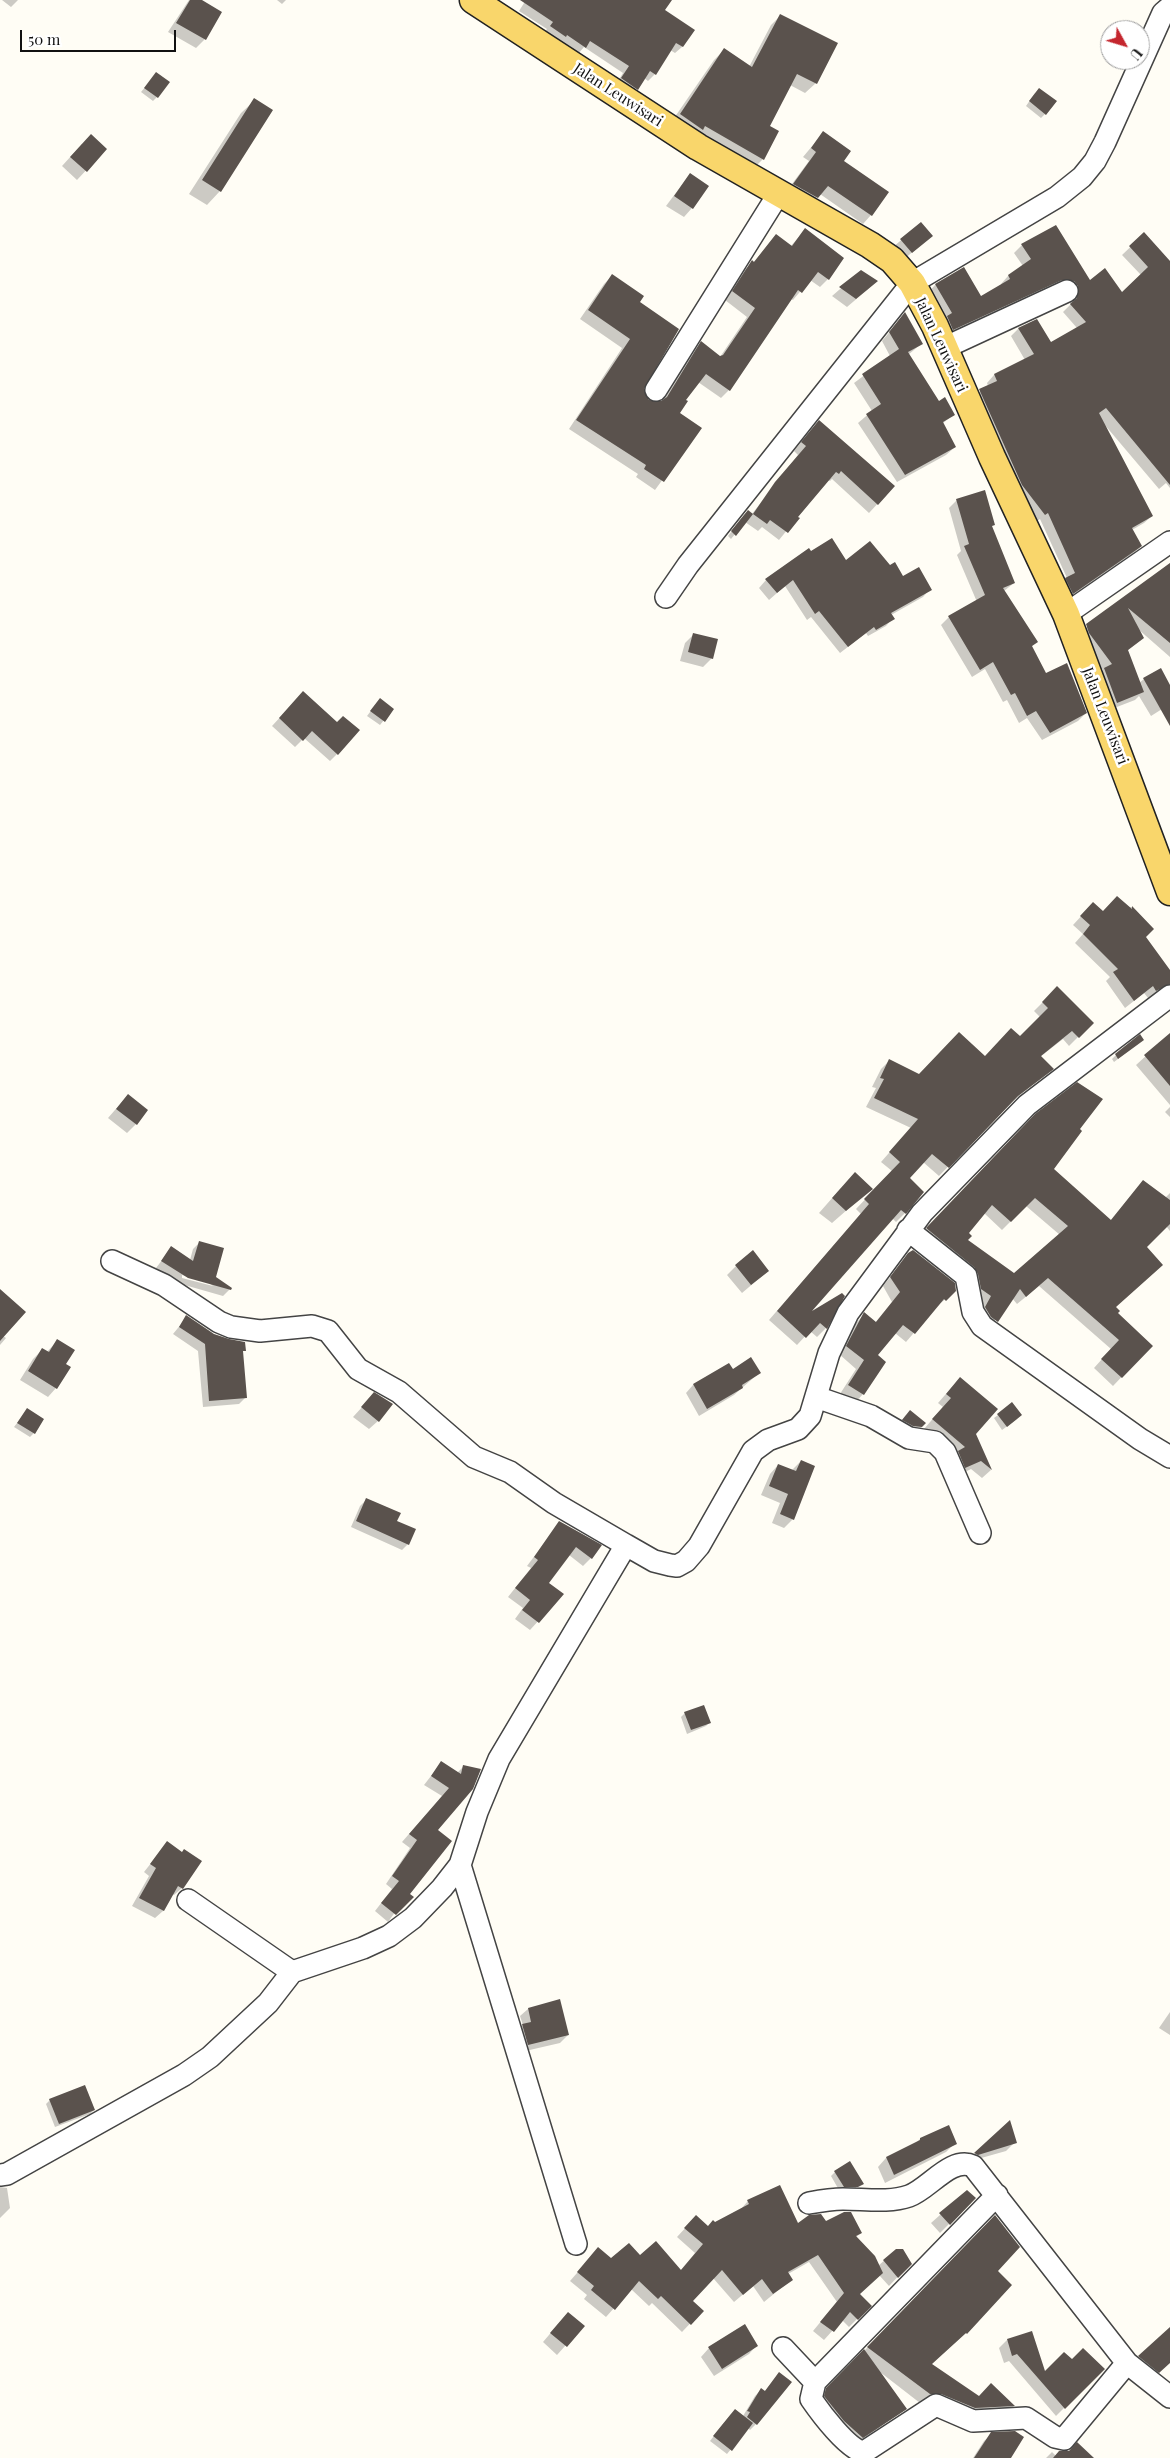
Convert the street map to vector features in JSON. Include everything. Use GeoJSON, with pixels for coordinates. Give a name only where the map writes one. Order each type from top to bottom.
{"type":"FeatureCollection","features":[{"type":"Feature","properties":{"kind":"main road","name":"Jalan Leuwisari"},"geometry":{"type":"LineString","coordinates":[[473,0],[698,147],[881,252],[912,284],[944,348],[996,466],[1066,614],[1170,892]]}},
{"type":"Feature","properties":{"kind":"street"},"geometry":{"type":"LineString","coordinates":[[666,598],[688,565],[912,284],[1057,197],[1082,177],[1095,161],[1105,142],[1163,13],[1170,7]]}},
{"type":"Feature","properties":{"kind":"street"},"geometry":{"type":"LineString","coordinates":[[656,390],[779,193]]}},
{"type":"Feature","properties":{"kind":"street"},"geometry":{"type":"LineString","coordinates":[[944,348],[1067,291]]}},
{"type":"Feature","properties":{"kind":"street"},"geometry":{"type":"LineString","coordinates":[[1066,614],[1170,542]]}},
{"type":"Feature","properties":{"kind":"street"},"geometry":{"type":"LineString","coordinates":[[112,1262],[164,1285],[219,1322],[230,1327],[260,1331],[312,1326],[328,1331],[358,1368],[399,1392],[474,1456],[510,1472],[554,1502],[654,1561],[678,1566],[686,1561],[699,1546],[753,1451],[768,1440],[798,1429],[810,1416],[829,1353],[848,1313],[908,1230],[1028,1105],[1170,996]]}},
{"type":"Feature","properties":{"kind":"street"},"geometry":{"type":"LineString","coordinates":[[908,1230],[966,1276],[973,1312],[982,1326],[1140,1439],[1170,1456]]}},
{"type":"Feature","properties":{"kind":"street"},"geometry":{"type":"LineString","coordinates":[[816,1396],[871,1416],[908,1438],[929,1440],[939,1444],[945,1452],[980,1533]]}},
{"type":"Feature","properties":{"kind":"street"},"geometry":{"type":"LineString","coordinates":[[0,2175],[7,2174],[184,2075],[210,2057],[268,2003],[292,1972],[363,1948],[389,1936],[412,1918],[442,1888],[460,1865],[477,1812],[499,1759],[626,1545]]}},
{"type":"Feature","properties":{"kind":"street"},"geometry":{"type":"LineString","coordinates":[[460,1865],[576,2244]]}},
{"type":"Feature","properties":{"kind":"street"},"geometry":{"type":"LineString","coordinates":[[188,1900],[292,1972]]}},
{"type":"Feature","properties":{"kind":"street"},"geometry":{"type":"LineString","coordinates":[[809,2203],[841,2199],[896,2199],[909,2196],[922,2190],[957,2164],[966,2163],[977,2170],[1127,2363],[1170,2397]]}},
{"type":"Feature","properties":{"kind":"street"},"geometry":{"type":"LineString","coordinates":[[997,2195],[815,2382],[811,2399],[828,2422],[867,2455],[871,2449],[892,2431],[936,2405],[973,2421],[1026,2418],[1055,2437],[1064,2439],[1127,2363]]}},
{"type":"Feature","properties":{"kind":"street"},"geometry":{"type":"LineString","coordinates":[[783,2348],[815,2382]]}},
{"type":"Feature","properties":{"kind":"building"},"geometry":{"type":"Polygon","coordinates":[[[190,0],[202,0],[222,12],[206,40],[176,23],[190,0]]]}},
{"type":"Feature","properties":{"kind":"building"},"geometry":{"type":"Polygon","coordinates":[[[520,0],[672,0],[665,10],[695,30],[683,47],[676,43],[656,75],[650,71],[638,90],[621,78],[629,66],[590,41],[586,48],[567,35],[566,37],[550,26],[553,22],[520,0]]]}},
{"type":"Feature","properties":{"kind":"building"},"geometry":{"type":"Polygon","coordinates":[[[780,14],[838,43],[817,84],[797,74],[770,126],[779,131],[764,160],[705,126],[703,130],[680,114],[724,48],[752,67],[780,14]]]}},
{"type":"Feature","properties":{"kind":"building"},"geometry":{"type":"Polygon","coordinates":[[[156,72],[170,82],[158,98],[144,88],[156,72]]]}},
{"type":"Feature","properties":{"kind":"building"},"geometry":{"type":"Polygon","coordinates":[[[1039,88],[1057,101],[1046,115],[1029,101],[1039,88]]]}},
{"type":"Feature","properties":{"kind":"building"},"geometry":{"type":"Polygon","coordinates":[[[254,98],[273,110],[221,192],[202,180],[254,98]]]}},
{"type":"Feature","properties":{"kind":"building"},"geometry":{"type":"Polygon","coordinates":[[[823,131],[851,151],[844,161],[889,192],[872,216],[828,186],[818,198],[793,184],[816,152],[811,148],[823,131]]]}},
{"type":"Feature","properties":{"kind":"building"},"geometry":{"type":"Polygon","coordinates":[[[91,134],[107,149],[87,172],[70,157],[91,134]]]}},
{"type":"Feature","properties":{"kind":"building"},"geometry":{"type":"Polygon","coordinates":[[[690,173],[709,186],[693,209],[674,196],[690,173]]]}},
{"type":"Feature","properties":{"kind":"building"},"geometry":{"type":"Polygon","coordinates":[[[921,222],[933,236],[912,253],[900,239],[921,222]]]}},
{"type":"Feature","properties":{"kind":"building"},"geometry":{"type":"Polygon","coordinates":[[[1056,225],[1090,280],[1105,268],[1122,292],[1148,267],[1129,246],[1144,232],[1170,261],[1170,485],[1106,408],[1099,413],[1153,516],[1132,528],[1142,546],[1073,594],[1065,578],[1075,573],[1048,513],[1045,515],[1022,485],[979,389],[997,381],[994,374],[1034,354],[1018,328],[1037,319],[1051,342],[1086,322],[1070,304],[1077,298],[1078,286],[1074,281],[1062,280],[953,330],[947,316],[952,313],[935,284],[964,267],[981,296],[1010,279],[1008,275],[1031,259],[1021,244],[1056,225]]]}},
{"type":"Feature","properties":{"kind":"building"},"geometry":{"type":"Polygon","coordinates":[[[805,228],[844,258],[829,280],[818,272],[802,293],[798,290],[730,391],[706,374],[686,400],[688,401],[680,413],[702,428],[664,482],[644,469],[646,465],[576,420],[630,339],[588,310],[612,274],[644,296],[640,302],[679,329],[644,389],[649,400],[661,401],[667,397],[701,341],[720,356],[723,355],[755,308],[732,291],[752,260],[754,262],[776,234],[792,246],[805,228]]]}},
{"type":"Feature","properties":{"kind":"building"},"geometry":{"type":"Polygon","coordinates":[[[861,270],[878,281],[856,299],[839,287],[861,270]]]}},
{"type":"Feature","properties":{"kind":"building"},"geometry":{"type":"Polygon","coordinates":[[[905,312],[923,344],[908,352],[939,401],[945,397],[955,415],[943,422],[956,447],[905,475],[866,414],[881,404],[862,374],[899,349],[889,332],[905,312]]]}},
{"type":"Feature","properties":{"kind":"building"},"geometry":{"type":"Polygon","coordinates":[[[819,420],[895,486],[878,505],[841,471],[839,474],[836,472],[798,517],[800,518],[788,533],[770,520],[767,524],[753,514],[775,482],[806,446],[801,442],[819,420]]]}},
{"type":"Feature","properties":{"kind":"building"},"geometry":{"type":"Polygon","coordinates":[[[985,490],[995,525],[992,526],[1015,583],[1003,588],[1038,642],[1032,646],[1046,673],[1067,663],[1087,713],[1050,733],[1036,711],[1027,716],[1015,693],[1011,695],[993,662],[980,670],[948,616],[985,595],[964,546],[969,544],[956,499],[985,490]]]}},
{"type":"Feature","properties":{"kind":"building"},"geometry":{"type":"Polygon","coordinates":[[[748,510],[753,514],[736,536],[731,531],[748,510]]]}},
{"type":"Feature","properties":{"kind":"building"},"geometry":{"type":"Polygon","coordinates":[[[832,538],[846,560],[870,541],[890,565],[895,562],[903,576],[919,567],[932,590],[891,613],[895,619],[876,630],[874,627],[848,647],[819,611],[815,614],[793,580],[777,593],[765,579],[809,548],[811,551],[832,538]]]}},
{"type":"Feature","properties":{"kind":"building"},"geometry":{"type":"Polygon","coordinates":[[[1170,563],[1170,643],[1128,608],[1144,638],[1128,650],[1144,692],[1117,703],[1104,668],[1112,664],[1089,633],[1086,624],[1170,563]]]}},
{"type":"Feature","properties":{"kind":"building"},"geometry":{"type":"Polygon","coordinates":[[[693,633],[718,639],[713,659],[688,652],[693,633]]]}},
{"type":"Feature","properties":{"kind":"building"},"geometry":{"type":"Polygon","coordinates":[[[1161,668],[1170,685],[1170,726],[1143,678],[1161,668]]]}},
{"type":"Feature","properties":{"kind":"building"},"geometry":{"type":"Polygon","coordinates":[[[303,691],[337,722],[343,716],[360,730],[338,755],[312,731],[303,741],[279,718],[303,691]]]}},
{"type":"Feature","properties":{"kind":"building"},"geometry":{"type":"Polygon","coordinates":[[[380,698],[394,709],[385,722],[370,711],[380,698]]]}},
{"type":"Feature","properties":{"kind":"building"},"geometry":{"type":"Polygon","coordinates":[[[1117,896],[1132,909],[1132,906],[1154,929],[1146,937],[1170,970],[1170,984],[1156,991],[1153,986],[1134,1001],[1113,972],[1118,969],[1083,934],[1090,925],[1080,916],[1093,902],[1103,911],[1117,896]]]}},
{"type":"Feature","properties":{"kind":"building"},"geometry":{"type":"Polygon","coordinates":[[[1057,986],[1094,1023],[1079,1038],[1072,1031],[1041,1056],[1054,1069],[1018,1096],[949,1168],[932,1154],[910,1178],[924,1192],[906,1214],[901,1210],[812,1311],[842,1293],[845,1296],[827,1329],[820,1323],[806,1338],[777,1311],[869,1204],[864,1199],[900,1162],[889,1152],[918,1119],[874,1098],[884,1079],[880,1078],[889,1059],[919,1074],[959,1032],[985,1056],[1011,1028],[1020,1036],[1048,1008],[1042,1002],[1057,986]]]}},
{"type":"Feature","properties":{"kind":"building"},"geometry":{"type":"Polygon","coordinates":[[[1170,1033],[1170,1086],[1144,1055],[1170,1033]]]}},
{"type":"Feature","properties":{"kind":"building"},"geometry":{"type":"Polygon","coordinates":[[[1140,1034],[1144,1040],[1118,1059],[1115,1054],[1140,1034]]]}},
{"type":"Feature","properties":{"kind":"building"},"geometry":{"type":"Polygon","coordinates":[[[1077,1082],[1103,1099],[1080,1129],[1082,1131],[1054,1169],[1111,1220],[1143,1180],[1170,1200],[1170,1224],[1147,1247],[1163,1265],[1116,1307],[1120,1311],[1118,1313],[1153,1346],[1122,1378],[1101,1359],[1119,1340],[1048,1278],[1026,1297],[1020,1289],[998,1322],[991,1317],[985,1307],[991,1296],[981,1289],[978,1274],[974,1267],[926,1228],[1035,1114],[1077,1082]],[[1035,1198],[1011,1222],[992,1205],[969,1233],[972,1236],[968,1240],[1014,1273],[1068,1226],[1035,1198]]]}},
{"type":"Feature","properties":{"kind":"building"},"geometry":{"type":"Polygon","coordinates":[[[128,1094],[148,1110],[137,1125],[116,1109],[128,1094]]]}},
{"type":"Feature","properties":{"kind":"building"},"geometry":{"type":"Polygon","coordinates":[[[855,1172],[873,1189],[846,1211],[832,1198],[855,1172]]]}},
{"type":"Feature","properties":{"kind":"building"},"geometry":{"type":"Polygon","coordinates":[[[199,1241],[224,1248],[216,1277],[232,1288],[231,1290],[188,1278],[161,1261],[171,1246],[193,1261],[199,1241]]]}},
{"type":"Feature","properties":{"kind":"building"},"geometry":{"type":"Polygon","coordinates":[[[753,1250],[769,1271],[751,1285],[735,1265],[753,1250]]]}},
{"type":"Feature","properties":{"kind":"building"},"geometry":{"type":"Polygon","coordinates":[[[913,1250],[955,1283],[956,1291],[946,1301],[944,1299],[915,1334],[903,1325],[878,1355],[886,1362],[864,1395],[848,1385],[864,1360],[846,1346],[864,1312],[876,1322],[900,1292],[890,1277],[908,1253],[913,1250]]]}},
{"type":"Feature","properties":{"kind":"building"},"geometry":{"type":"Polygon","coordinates":[[[0,1289],[26,1312],[0,1341],[0,1289]]]}},
{"type":"Feature","properties":{"kind":"building"},"geometry":{"type":"Polygon","coordinates":[[[186,1315],[214,1334],[245,1342],[246,1351],[243,1351],[247,1398],[209,1401],[205,1344],[179,1327],[186,1315]]]}},
{"type":"Feature","properties":{"kind":"building"},"geometry":{"type":"Polygon","coordinates":[[[57,1339],[75,1350],[66,1364],[71,1367],[57,1389],[28,1371],[42,1348],[49,1352],[57,1339]]]}},
{"type":"Feature","properties":{"kind":"building"},"geometry":{"type":"Polygon","coordinates":[[[751,1357],[761,1373],[742,1385],[743,1388],[707,1409],[693,1384],[729,1363],[733,1369],[751,1357]]]}},
{"type":"Feature","properties":{"kind":"building"},"geometry":{"type":"Polygon","coordinates":[[[960,1377],[998,1409],[976,1434],[992,1470],[981,1461],[965,1468],[958,1451],[965,1447],[932,1419],[951,1398],[946,1394],[960,1377]]]}},
{"type":"Feature","properties":{"kind":"building"},"geometry":{"type":"Polygon","coordinates":[[[374,1392],[393,1404],[379,1422],[361,1407],[374,1392]]]}},
{"type":"Feature","properties":{"kind":"building"},"geometry":{"type":"Polygon","coordinates":[[[1012,1402],[1022,1415],[1007,1427],[997,1414],[1012,1402]]]}},
{"type":"Feature","properties":{"kind":"building"},"geometry":{"type":"Polygon","coordinates":[[[27,1408],[44,1419],[35,1434],[17,1423],[27,1408]]]}},
{"type":"Feature","properties":{"kind":"building"},"geometry":{"type":"Polygon","coordinates":[[[910,1410],[926,1423],[922,1427],[913,1426],[902,1420],[910,1410]]]}},
{"type":"Feature","properties":{"kind":"building"},"geometry":{"type":"Polygon","coordinates":[[[801,1460],[815,1466],[794,1520],[780,1514],[788,1494],[769,1486],[778,1464],[796,1471],[801,1460]]]}},
{"type":"Feature","properties":{"kind":"building"},"geometry":{"type":"Polygon","coordinates":[[[366,1498],[401,1513],[397,1521],[416,1529],[409,1545],[356,1521],[366,1498]]]}},
{"type":"Feature","properties":{"kind":"building"},"geometry":{"type":"Polygon","coordinates":[[[559,1521],[602,1545],[592,1559],[576,1547],[549,1583],[564,1594],[539,1623],[522,1610],[530,1600],[515,1588],[538,1560],[534,1557],[559,1521]]]}},
{"type":"Feature","properties":{"kind":"building"},"geometry":{"type":"Polygon","coordinates":[[[704,1705],[711,1723],[691,1730],[684,1712],[704,1705]]]}},
{"type":"Feature","properties":{"kind":"building"},"geometry":{"type":"Polygon","coordinates":[[[441,1761],[461,1774],[463,1765],[481,1769],[473,1789],[438,1830],[452,1841],[410,1894],[414,1897],[396,1915],[381,1903],[399,1881],[392,1876],[417,1840],[409,1834],[449,1788],[431,1776],[441,1761]]]}},
{"type":"Feature","properties":{"kind":"building"},"geometry":{"type":"Polygon","coordinates":[[[167,1841],[182,1852],[184,1849],[202,1861],[183,1889],[178,1886],[164,1911],[139,1898],[156,1868],[150,1864],[167,1841]]]}},
{"type":"Feature","properties":{"kind":"building"},"geometry":{"type":"Polygon","coordinates":[[[560,1999],[569,2035],[528,2045],[522,2024],[531,2022],[528,2008],[560,1999]]]}},
{"type":"Feature","properties":{"kind":"building"},"geometry":{"type":"Polygon","coordinates":[[[85,2085],[95,2110],[59,2124],[49,2099],[85,2085]]]}},
{"type":"Feature","properties":{"kind":"building"},"geometry":{"type":"Polygon","coordinates":[[[1010,2120],[1017,2143],[978,2155],[974,2153],[1010,2120]]]}},
{"type":"Feature","properties":{"kind":"building"},"geometry":{"type":"Polygon","coordinates":[[[949,2125],[957,2144],[894,2175],[886,2157],[920,2140],[920,2138],[949,2125]]]}},
{"type":"Feature","properties":{"kind":"building"},"geometry":{"type":"Polygon","coordinates":[[[850,2161],[864,2184],[858,2187],[844,2187],[834,2171],[850,2161]]]}},
{"type":"Feature","properties":{"kind":"building"},"geometry":{"type":"Polygon","coordinates":[[[780,2185],[798,2223],[809,2215],[821,2214],[826,2221],[844,2212],[851,2212],[862,2233],[856,2236],[875,2256],[883,2273],[860,2294],[872,2306],[858,2320],[850,2312],[834,2332],[820,2322],[844,2293],[818,2255],[788,2272],[793,2280],[773,2294],[762,2279],[743,2295],[722,2270],[693,2301],[704,2311],[691,2325],[661,2296],[658,2299],[639,2281],[615,2310],[591,2290],[594,2286],[577,2272],[598,2247],[611,2258],[629,2243],[640,2255],[656,2241],[681,2270],[703,2244],[684,2228],[696,2215],[708,2226],[713,2220],[715,2222],[749,2204],[747,2200],[780,2185]]]}},
{"type":"Feature","properties":{"kind":"building"},"geometry":{"type":"Polygon","coordinates":[[[967,2190],[976,2198],[950,2225],[939,2213],[967,2190]]]}},
{"type":"Feature","properties":{"kind":"building"},"geometry":{"type":"Polygon","coordinates":[[[995,2215],[1020,2247],[998,2271],[1012,2285],[967,2334],[932,2364],[979,2396],[991,2383],[1015,2406],[975,2408],[941,2394],[930,2394],[867,2347],[995,2215]]]}},
{"type":"Feature","properties":{"kind":"building"},"geometry":{"type":"Polygon","coordinates":[[[896,2249],[903,2249],[912,2264],[898,2278],[883,2260],[896,2249]]]}},
{"type":"Feature","properties":{"kind":"building"},"geometry":{"type":"Polygon","coordinates":[[[568,2312],[585,2326],[567,2347],[550,2333],[568,2312]]]}},
{"type":"Feature","properties":{"kind":"building"},"geometry":{"type":"Polygon","coordinates":[[[745,2324],[758,2346],[722,2369],[708,2347],[745,2324]]]}},
{"type":"Feature","properties":{"kind":"building"},"geometry":{"type":"Polygon","coordinates":[[[1170,2327],[1170,2363],[1159,2373],[1138,2356],[1170,2327]]]}},
{"type":"Feature","properties":{"kind":"building"},"geometry":{"type":"Polygon","coordinates":[[[1032,2331],[1045,2371],[1064,2352],[1072,2359],[1083,2348],[1105,2369],[1065,2409],[1017,2354],[1012,2356],[1007,2339],[1032,2331]]]}},
{"type":"Feature","properties":{"kind":"building"},"geometry":{"type":"Polygon","coordinates":[[[864,2349],[907,2409],[863,2438],[844,2421],[824,2396],[826,2388],[864,2349]]]}},
{"type":"Feature","properties":{"kind":"building"},"geometry":{"type":"Polygon","coordinates":[[[779,2372],[792,2382],[757,2425],[747,2417],[750,2412],[747,2411],[761,2388],[765,2391],[779,2372]]]}},
{"type":"Feature","properties":{"kind":"building"},"geometry":{"type":"Polygon","coordinates":[[[735,2409],[753,2423],[732,2451],[713,2436],[735,2409]]]}},
{"type":"Feature","properties":{"kind":"building"},"geometry":{"type":"Polygon","coordinates":[[[1015,2431],[1024,2437],[1011,2458],[974,2458],[991,2432],[1015,2431]]]}},
{"type":"Feature","properties":{"kind":"building"},"geometry":{"type":"Polygon","coordinates":[[[1077,2442],[1094,2458],[1053,2458],[1059,2451],[1069,2451],[1077,2442]]]}}]}
